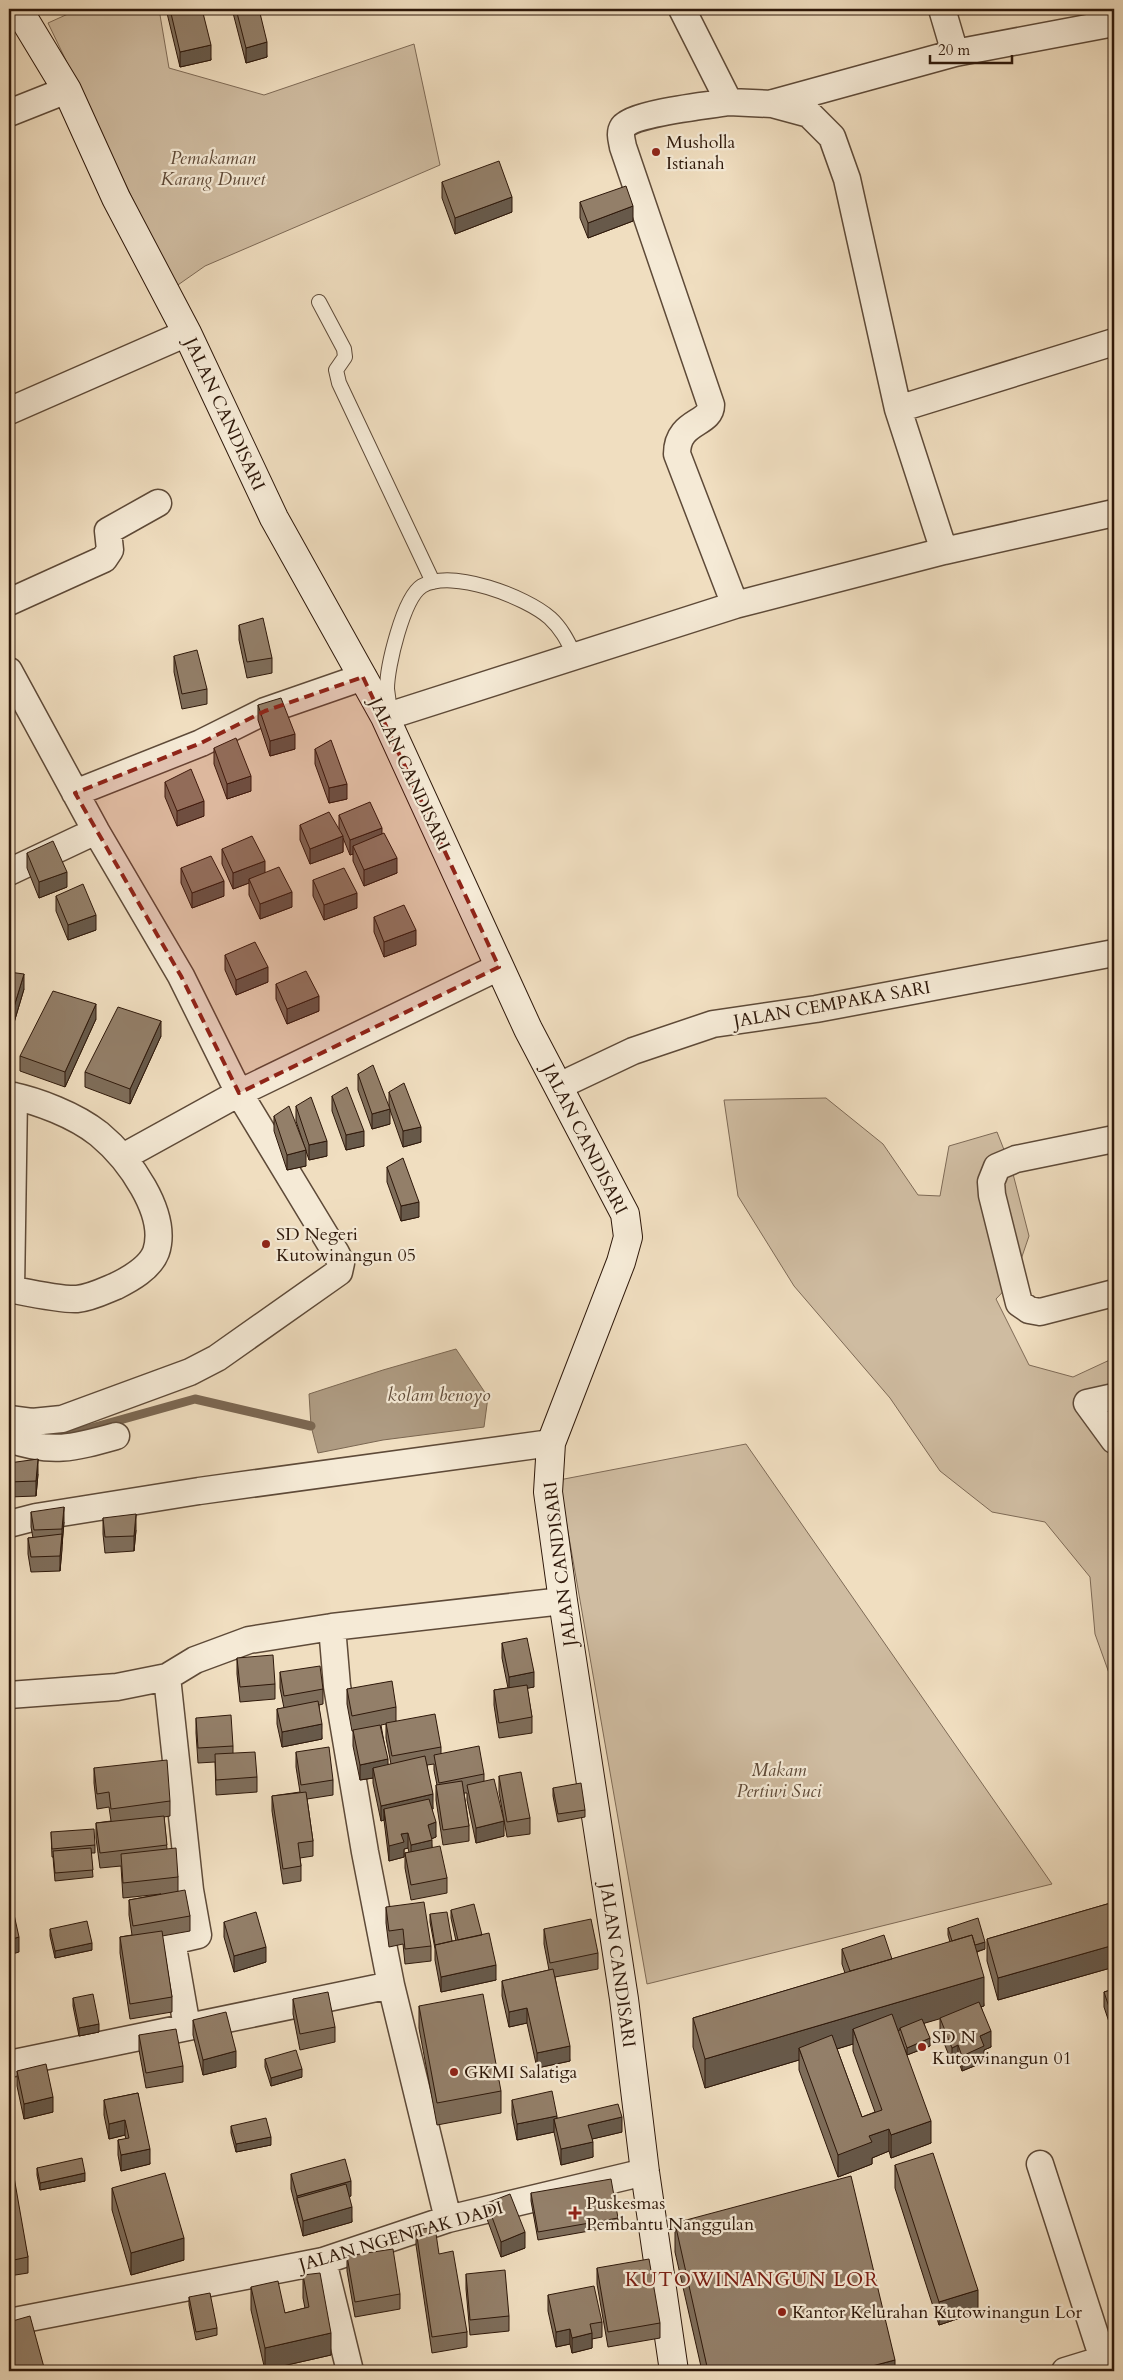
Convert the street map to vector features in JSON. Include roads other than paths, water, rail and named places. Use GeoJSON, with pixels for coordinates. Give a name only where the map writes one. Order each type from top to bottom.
{"type":"FeatureCollection","features":[{"type":"Feature","properties":{"kind":"street"},"geometry":{"type":"LineString","coordinates":[[682,9],[729,102]]}},
{"type":"Feature","properties":{"kind":"street"},"geometry":{"type":"LineString","coordinates":[[942,9],[955,53]]}},
{"type":"Feature","properties":{"kind":"street","name":"JALAN CANDISARI"},"geometry":{"type":"LineString","coordinates":[[19,10],[67,90],[116,198],[187,333],[274,518],[363,677],[387,716],[499,967],[625,1214],[628,1237],[621,1262],[551,1443],[548,1492],[624,1999],[645,2172],[674,2371]]}},
{"type":"Feature","properties":{"kind":"street"},"geometry":{"type":"LineString","coordinates":[[772,104],[955,53],[1114,23]]}},
{"type":"Feature","properties":{"kind":"street"},"geometry":{"type":"LineString","coordinates":[[9,113],[67,90]]}},
{"type":"Feature","properties":{"kind":"street"},"geometry":{"type":"LineString","coordinates":[[735,605],[677,454],[677,446],[684,430],[708,414],[711,405],[623,147],[621,133],[627,124],[643,117],[729,102],[772,104],[808,114],[832,137],[847,179],[898,409],[944,551]]}},
{"type":"Feature","properties":{"kind":"street"},"geometry":{"type":"LineString","coordinates":[[9,411],[187,333]]}},
{"type":"Feature","properties":{"kind":"street"},"geometry":{"type":"LineString","coordinates":[[898,409],[1114,342]]}},
{"type":"Feature","properties":{"kind":"street"},"geometry":{"type":"LineString","coordinates":[[9,602],[104,559],[110,550],[108,531],[158,503]]}},
{"type":"Feature","properties":{"kind":"street"},"geometry":{"type":"LineString","coordinates":[[387,716],[735,605],[944,551],[1114,513]]}},
{"type":"Feature","properties":{"kind":"street"},"geometry":{"type":"LineString","coordinates":[[9,671],[96,831],[181,976],[239,1093],[341,1263],[340,1270],[333,1277],[203,1366],[34,1447],[9,1439]]}},
{"type":"Feature","properties":{"kind":"street"},"geometry":{"type":"LineString","coordinates":[[75,793],[201,743],[265,711],[363,677]]}},
{"type":"Feature","properties":{"kind":"street"},"geometry":{"type":"LineString","coordinates":[[9,872],[96,831]]}},
{"type":"Feature","properties":{"kind":"street","name":"JALAN CEMPAKA SARI"},"geometry":{"type":"LineString","coordinates":[[559,1086],[632,1051],[713,1024],[816,1009],[1114,953]]}},
{"type":"Feature","properties":{"kind":"street"},"geometry":{"type":"LineString","coordinates":[[123,1157],[239,1093],[499,967]]}},
{"type":"Feature","properties":{"kind":"street"},"geometry":{"type":"LineString","coordinates":[[11,1096],[51,1106],[98,1133],[123,1157],[148,1197],[158,1226],[155,1253],[136,1276],[102,1292],[76,1299],[10,1289],[11,1096]]}},
{"type":"Feature","properties":{"kind":"street"},"geometry":{"type":"LineString","coordinates":[[1114,1139],[1016,1159],[998,1167],[991,1182],[1009,1270],[1019,1304],[1029,1310],[1040,1312],[1114,1293]]}},
{"type":"Feature","properties":{"kind":"street"},"geometry":{"type":"LineString","coordinates":[[1114,1397],[1088,1404],[1114,1440]]}},
{"type":"Feature","properties":{"kind":"street"},"geometry":{"type":"LineString","coordinates":[[9,1418],[32,1422],[64,1434],[116,1436]]}},
{"type":"Feature","properties":{"kind":"street"},"geometry":{"type":"LineString","coordinates":[[9,1524],[36,1517],[199,1491],[551,1443]]}},
{"type":"Feature","properties":{"kind":"street"},"geometry":{"type":"LineString","coordinates":[[9,1695],[117,1687],[167,1677],[195,1660],[249,1640],[332,1626],[563,1600]]}},
{"type":"Feature","properties":{"kind":"street"},"geometry":{"type":"LineString","coordinates":[[332,1626],[337,1686],[365,1852],[391,1985],[448,2219]]}},
{"type":"Feature","properties":{"kind":"street"},"geometry":{"type":"LineString","coordinates":[[167,1677],[190,1890],[198,1935],[172,1941],[186,2027]]}},
{"type":"Feature","properties":{"kind":"street"},"geometry":{"type":"LineString","coordinates":[[9,2064],[391,1985]]}},
{"type":"Feature","properties":{"kind":"street"},"geometry":{"type":"LineString","coordinates":[[1040,2164],[1109,2357],[1065,2371]]}},
{"type":"Feature","properties":{"kind":"street","name":"JALAN NGENTAK DADI"},"geometry":{"type":"LineString","coordinates":[[9,2322],[323,2262],[448,2219],[645,2172]]}},
{"type":"Feature","properties":{"kind":"street"},"geometry":{"type":"LineString","coordinates":[[323,2262],[350,2371]]}},
{"type":"Feature","properties":{"kind":"lane"},"geometry":{"type":"LineString","coordinates":[[320,302],[344,350],[345,357],[336,370],[339,383],[433,582]]}},
{"type":"Feature","properties":{"kind":"lane"},"geometry":{"type":"LineString","coordinates":[[387,716],[387,688],[394,647],[414,594],[421,586],[433,582],[449,579],[472,582],[527,604],[549,618],[564,634],[575,656]]}},
{"type":"Feature","properties":{"kind":"water","name":"kolam benoyo"},"geometry":{"type":"Polygon","coordinates":[[[456,1349],[488,1397],[484,1427],[383,1440],[318,1453],[311,1426],[309,1394],[456,1349]]]}},
{"type":"Feature","properties":{"kind":"waterway"},"geometry":{"type":"LineString","coordinates":[[44,1432],[70,1434],[195,1399],[311,1426]]}},
{"type":"Feature","properties":{"kind":"place","name":"Musholla Istianah"},"geometry":{"type":"Point","coordinates":[656,152]}},
{"type":"Feature","properties":{"kind":"place","name":"SD Negeri Kutowinangun 05"},"geometry":{"type":"Point","coordinates":[266,1244]}},
{"type":"Feature","properties":{"kind":"place","name":"SD N Kutowinangun 01"},"geometry":{"type":"Point","coordinates":[922,2047]}},
{"type":"Feature","properties":{"kind":"place","name":"GKMI Salatiga"},"geometry":{"type":"Point","coordinates":[454,2072]}},
{"type":"Feature","properties":{"kind":"place","name":"Puskesmas Pembantu Nanggulan"},"geometry":{"type":"Point","coordinates":[575,2213]}},
{"type":"Feature","properties":{"kind":"place","name":"Kantor Kelurahan Kutowinangun Lor"},"geometry":{"type":"Point","coordinates":[782,2312]}},
{"type":"Feature","properties":{"kind":"district","name":"KUTOWINANGUN LOR"},"geometry":{"type":"Point","coordinates":[752,2279]}},
{"type":"Feature","properties":{"kind":"park label","name":"Pemakaman Karang Duwet"},"geometry":{"type":"Point","coordinates":[213,168]}},
{"type":"Feature","properties":{"kind":"park label","name":"Makam Pertiwi Suci"},"geometry":{"type":"Point","coordinates":[779,1780]}}]}
